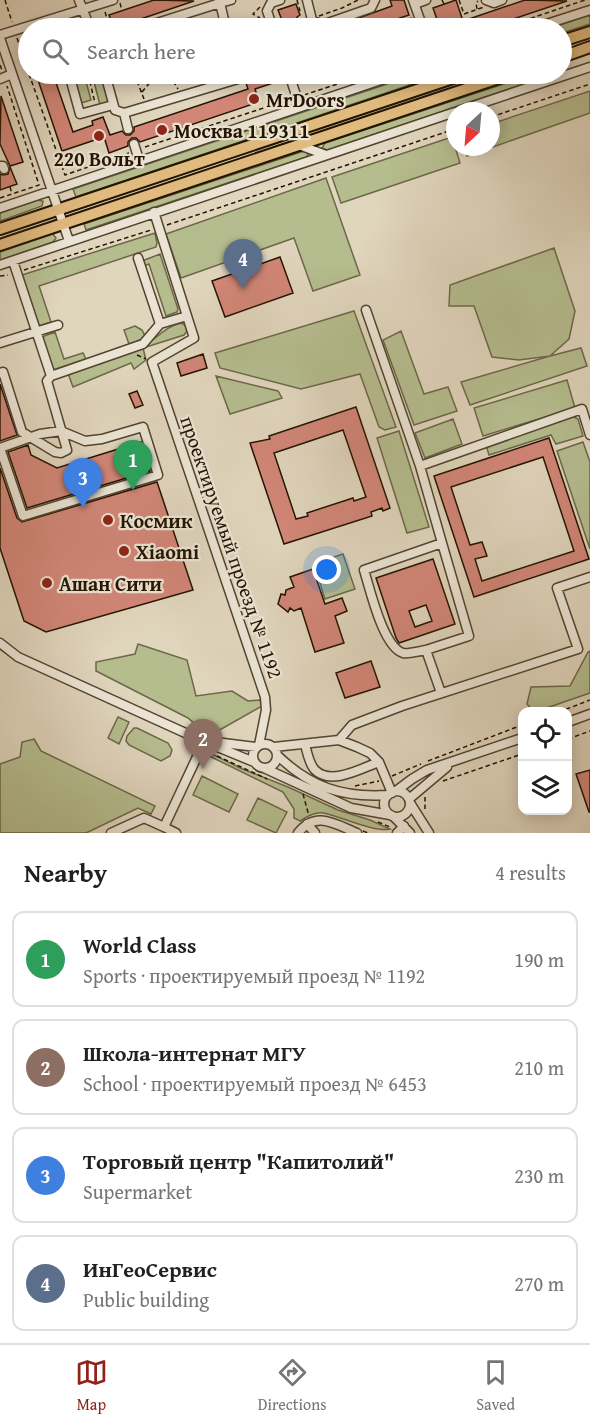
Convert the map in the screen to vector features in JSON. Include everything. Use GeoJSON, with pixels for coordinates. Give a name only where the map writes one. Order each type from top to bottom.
{"type":"FeatureCollection","features":[{"type":"Feature","properties":{"kind":"main road"},"geometry":{"type":"LineString","coordinates":[[572,38],[590,32]]}},
{"type":"Feature","properties":{"kind":"main road"},"geometry":{"type":"LineString","coordinates":[[572,53],[590,47]]}},
{"type":"Feature","properties":{"kind":"main road"},"geometry":{"type":"LineString","coordinates":[[0,229],[435,84]]}},
{"type":"Feature","properties":{"kind":"main road"},"geometry":{"type":"LineString","coordinates":[[0,245],[481,84]]}},
{"type":"Feature","properties":{"kind":"street"},"geometry":{"type":"LineString","coordinates":[[47,18],[81,4],[113,0]]}},
{"type":"Feature","properties":{"kind":"street"},"geometry":{"type":"LineString","coordinates":[[170,18],[219,1],[231,0]]}},
{"type":"Feature","properties":{"kind":"street"},"geometry":{"type":"LineString","coordinates":[[269,18],[267,11],[271,3],[280,0]]}},
{"type":"Feature","properties":{"kind":"street"},"geometry":{"type":"LineString","coordinates":[[307,0],[312,18]]}},
{"type":"Feature","properties":{"kind":"street"},"geometry":{"type":"LineString","coordinates":[[342,18],[371,8],[375,0]]}},
{"type":"Feature","properties":{"kind":"street"},"geometry":{"type":"LineString","coordinates":[[420,18],[414,2],[426,0]]}},
{"type":"Feature","properties":{"kind":"street"},"geometry":{"type":"LineString","coordinates":[[565,18],[589,10],[585,0]]}},
{"type":"Feature","properties":{"kind":"street"},"geometry":{"type":"LineString","coordinates":[[219,1],[223,18]]}},
{"type":"Feature","properties":{"kind":"street"},"geometry":{"type":"LineString","coordinates":[[18,30],[0,37],[6,77],[53,190],[69,241]]}},
{"type":"Feature","properties":{"kind":"street"},"geometry":{"type":"LineString","coordinates":[[572,73],[590,67]]}},
{"type":"Feature","properties":{"kind":"street"},"geometry":{"type":"LineString","coordinates":[[72,84],[80,114],[113,105]]}},
{"type":"Feature","properties":{"kind":"street"},"geometry":{"type":"LineString","coordinates":[[108,84],[115,110],[124,113],[221,84]]}},
{"type":"Feature","properties":{"kind":"street"},"geometry":{"type":"LineString","coordinates":[[292,84],[300,107]]}},
{"type":"Feature","properties":{"kind":"street"},"geometry":{"type":"LineString","coordinates":[[0,208],[369,84]]}},
{"type":"Feature","properties":{"kind":"street"},"geometry":{"type":"LineString","coordinates":[[483,102],[538,84]]}},
{"type":"Feature","properties":{"kind":"street"},"geometry":{"type":"LineString","coordinates":[[124,113],[128,129]]}},
{"type":"Feature","properties":{"kind":"street"},"geometry":{"type":"LineString","coordinates":[[0,265],[446,114]]}},
{"type":"Feature","properties":{"kind":"street"},"geometry":{"type":"LineString","coordinates":[[299,145],[327,155]]}},
{"type":"Feature","properties":{"kind":"street"},"geometry":{"type":"LineString","coordinates":[[135,147],[139,160]]}},
{"type":"Feature","properties":{"kind":"street"},"geometry":{"type":"LineString","coordinates":[[152,362],[194,338],[154,212]]}},
{"type":"Feature","properties":{"kind":"street"},"geometry":{"type":"LineString","coordinates":[[138,258],[160,324]]}},
{"type":"Feature","properties":{"kind":"street"},"geometry":{"type":"LineString","coordinates":[[13,261],[51,376]]}},
{"type":"Feature","properties":{"kind":"street"},"geometry":{"type":"LineString","coordinates":[[366,310],[420,466],[469,636],[426,650],[404,653],[394,648],[386,635],[364,570],[442,543]]}},
{"type":"Feature","properties":{"kind":"street"},"geometry":{"type":"LineString","coordinates":[[1,372],[22,432],[55,452],[61,453],[67,450],[47,381],[51,376],[143,344],[160,324],[187,316]]}},
{"type":"Feature","properties":{"kind":"street"},"geometry":{"type":"LineString","coordinates":[[0,343],[58,325]]}},
{"type":"Feature","properties":{"kind":"street","name":"проектируемый проезд № 1192"},"geometry":{"type":"LineString","coordinates":[[152,362],[265,697],[266,710],[257,746]]}},
{"type":"Feature","properties":{"kind":"street"},"geometry":{"type":"LineString","coordinates":[[420,466],[582,409],[590,435]]}},
{"type":"Feature","properties":{"kind":"street"},"geometry":{"type":"LineString","coordinates":[[142,427],[158,475],[23,516],[0,448],[40,434],[61,431],[85,441],[102,440],[142,427]]}},
{"type":"Feature","properties":{"kind":"street"},"geometry":{"type":"LineString","coordinates":[[339,740],[352,725],[441,693],[578,649],[556,588],[590,577]]}},
{"type":"Feature","properties":{"kind":"street"},"geometry":{"type":"LineString","coordinates":[[0,643],[18,657],[202,741],[254,762],[351,808],[392,815],[405,814],[409,801],[455,761]]}},
{"type":"Feature","properties":{"kind":"street"},"geometry":{"type":"LineString","coordinates":[[426,650],[441,693]]}},
{"type":"Feature","properties":{"kind":"street"},"geometry":{"type":"LineString","coordinates":[[572,720],[590,714]]}},
{"type":"Feature","properties":{"kind":"street"},"geometry":{"type":"LineString","coordinates":[[397,833],[407,829],[385,805],[392,793],[421,773],[518,739]]}},
{"type":"Feature","properties":{"kind":"street"},"geometry":{"type":"LineString","coordinates":[[276,751],[305,744],[339,740],[370,753],[379,762],[392,793]]}},
{"type":"Feature","properties":{"kind":"street"},"geometry":{"type":"LineString","coordinates":[[202,741],[257,746],[267,743],[293,770],[338,792],[370,796],[403,793],[427,831]]}},
{"type":"Feature","properties":{"kind":"street"},"geometry":{"type":"LineString","coordinates":[[164,827],[202,741]]}},
{"type":"Feature","properties":{"kind":"street"},"geometry":{"type":"LineString","coordinates":[[305,744],[312,766],[316,772],[326,776],[338,777],[379,762]]}},
{"type":"Feature","properties":{"kind":"street"},"geometry":{"type":"LineString","coordinates":[[254,762],[253,753],[257,746]]}},
{"type":"Feature","properties":{"kind":"street"},"geometry":{"type":"LineString","coordinates":[[264,768],[275,763],[276,751]]}},
{"type":"Feature","properties":{"kind":"street"},"geometry":{"type":"LineString","coordinates":[[111,833],[144,818],[176,833]]}},
{"type":"Feature","properties":{"kind":"street"},"geometry":{"type":"LineString","coordinates":[[298,833],[308,820]]}},
{"type":"Feature","properties":{"kind":"street"},"geometry":{"type":"LineString","coordinates":[[308,820],[315,833]]}},
{"type":"Feature","properties":{"kind":"street"},"geometry":{"type":"LineString","coordinates":[[308,820],[322,820],[357,833]]}},
{"type":"Feature","properties":{"kind":"path"},"geometry":{"type":"LineString","coordinates":[[120,0],[122,11]]}},
{"type":"Feature","properties":{"kind":"path"},"geometry":{"type":"LineString","coordinates":[[318,18],[320,14],[342,8],[358,0]]}},
{"type":"Feature","properties":{"kind":"path"},"geometry":{"type":"LineString","coordinates":[[442,0],[444,4]]}},
{"type":"Feature","properties":{"kind":"path"},"geometry":{"type":"LineString","coordinates":[[459,0],[464,14],[494,1]]}},
{"type":"Feature","properties":{"kind":"path"},"geometry":{"type":"LineString","coordinates":[[477,9],[478,0]]}},
{"type":"Feature","properties":{"kind":"path"},"geometry":{"type":"LineString","coordinates":[[532,18],[585,0]]}},
{"type":"Feature","properties":{"kind":"path"},"geometry":{"type":"LineString","coordinates":[[102,3],[107,18]]}},
{"type":"Feature","properties":{"kind":"path"},"geometry":{"type":"LineString","coordinates":[[253,14],[258,7]]}},
{"type":"Feature","properties":{"kind":"path"},"geometry":{"type":"LineString","coordinates":[[410,18],[419,15]]}},
{"type":"Feature","properties":{"kind":"path"},"geometry":{"type":"LineString","coordinates":[[0,65],[6,77],[39,185],[0,198]]}},
{"type":"Feature","properties":{"kind":"path"},"geometry":{"type":"LineString","coordinates":[[32,84],[64,175],[135,147],[335,84]]}},
{"type":"Feature","properties":{"kind":"path"},"geometry":{"type":"LineString","coordinates":[[91,84],[97,109]]}},
{"type":"Feature","properties":{"kind":"path"},"geometry":{"type":"LineString","coordinates":[[138,84],[147,106]]}},
{"type":"Feature","properties":{"kind":"path"},"geometry":{"type":"LineString","coordinates":[[142,93],[149,84]]}},
{"type":"Feature","properties":{"kind":"path"},"geometry":{"type":"LineString","coordinates":[[175,84],[184,95]]}},
{"type":"Feature","properties":{"kind":"path"},"geometry":{"type":"LineString","coordinates":[[500,114],[590,84]]}},
{"type":"Feature","properties":{"kind":"path"},"geometry":{"type":"LineString","coordinates":[[0,276],[17,273],[159,228],[446,132]]}},
{"type":"Feature","properties":{"kind":"path"},"geometry":{"type":"LineString","coordinates":[[10,187],[12,194]]}},
{"type":"Feature","properties":{"kind":"path"},"geometry":{"type":"LineString","coordinates":[[126,349],[152,362]]}},
{"type":"Feature","properties":{"kind":"path"},"geometry":{"type":"LineString","coordinates":[[570,707],[590,700]]}},
{"type":"Feature","properties":{"kind":"path"},"geometry":{"type":"LineString","coordinates":[[355,786],[386,779],[445,753],[518,726]]}},
{"type":"Feature","properties":{"kind":"path"},"geometry":{"type":"LineString","coordinates":[[572,737],[590,731]]}},
{"type":"Feature","properties":{"kind":"path"},"geometry":{"type":"LineString","coordinates":[[437,784],[457,775],[518,755]]}},
{"type":"Feature","properties":{"kind":"path"},"geometry":{"type":"LineString","coordinates":[[426,813],[424,802],[427,792]]}},
{"type":"Feature","properties":{"kind":"path"},"geometry":{"type":"LineString","coordinates":[[303,793],[308,820]]}},
{"type":"Feature","properties":{"kind":"green space"},"geometry":{"type":"Polygon","coordinates":[[[590,15],[590,24],[572,30],[572,21],[590,15]]]}},
{"type":"Feature","properties":{"kind":"green space"},"geometry":{"type":"Polygon","coordinates":[[[76,84],[87,84],[91,100],[81,103],[76,84]]]}},
{"type":"Feature","properties":{"kind":"green space"},"geometry":{"type":"Polygon","coordinates":[[[95,84],[104,84],[109,102],[100,105],[95,84]]]}},
{"type":"Feature","properties":{"kind":"green space"},"geometry":{"type":"Polygon","coordinates":[[[387,84],[412,84],[76,197],[73,189],[387,84]]]}},
{"type":"Feature","properties":{"kind":"green space"},"geometry":{"type":"Polygon","coordinates":[[[504,84],[524,84],[470,102],[449,102],[504,84]]]}},
{"type":"Feature","properties":{"kind":"green space"},"geometry":{"type":"Polygon","coordinates":[[[590,91],[590,113],[500,144],[500,121],[590,91]]]}},
{"type":"Feature","properties":{"kind":"green space"},"geometry":{"type":"Polygon","coordinates":[[[446,103],[446,110],[327,150],[322,148],[325,143],[446,103]]]}},
{"type":"Feature","properties":{"kind":"green space"},"geometry":{"type":"Polygon","coordinates":[[[446,139],[446,156],[458,156],[460,163],[341,203],[332,177],[446,139]]]}},
{"type":"Feature","properties":{"kind":"green space"},"geometry":{"type":"Polygon","coordinates":[[[304,151],[309,153],[306,157],[86,230],[84,224],[304,151]]]}},
{"type":"Feature","properties":{"kind":"green space"},"geometry":{"type":"Polygon","coordinates":[[[326,178],[360,275],[313,291],[294,238],[181,278],[166,234],[326,178]]]}},
{"type":"Feature","properties":{"kind":"green space"},"geometry":{"type":"Polygon","coordinates":[[[37,200],[43,201],[42,206],[0,221],[0,213],[37,200]]]}},
{"type":"Feature","properties":{"kind":"green space"},"geometry":{"type":"Polygon","coordinates":[[[155,233],[156,247],[39,286],[51,322],[39,326],[22,275],[155,233]]]}},
{"type":"Feature","properties":{"kind":"green space"},"geometry":{"type":"Polygon","coordinates":[[[50,234],[56,238],[53,242],[0,260],[0,252],[50,234]]]}},
{"type":"Feature","properties":{"kind":"green space"},"geometry":{"type":"Polygon","coordinates":[[[554,248],[575,311],[569,339],[550,356],[519,360],[492,357],[474,306],[449,306],[450,285],[554,248]]]}},
{"type":"Feature","properties":{"kind":"green space"},"geometry":{"type":"Polygon","coordinates":[[[160,254],[178,309],[177,312],[166,316],[149,264],[144,266],[142,261],[160,254]]]}},
{"type":"Feature","properties":{"kind":"green space"},"geometry":{"type":"Polygon","coordinates":[[[354,311],[396,427],[385,430],[379,427],[360,374],[301,389],[220,368],[215,353],[354,311]]]}},
{"type":"Feature","properties":{"kind":"green space"},"geometry":{"type":"Polygon","coordinates":[[[181,323],[185,325],[187,331],[184,335],[143,348],[146,360],[134,369],[131,363],[73,387],[69,376],[71,372],[141,348],[170,327],[181,323]]]}},
{"type":"Feature","properties":{"kind":"green space"},"geometry":{"type":"Polygon","coordinates":[[[135,326],[142,330],[145,336],[129,344],[124,330],[135,326]]]}},
{"type":"Feature","properties":{"kind":"green space"},"geometry":{"type":"Polygon","coordinates":[[[401,331],[424,394],[448,387],[457,411],[414,425],[383,340],[401,331]]]}},
{"type":"Feature","properties":{"kind":"green space"},"geometry":{"type":"Polygon","coordinates":[[[55,332],[64,359],[83,353],[86,359],[53,370],[42,337],[55,332]]]}},
{"type":"Feature","properties":{"kind":"green space"},"geometry":{"type":"Polygon","coordinates":[[[581,348],[587,366],[470,405],[461,382],[581,348]]]}},
{"type":"Feature","properties":{"kind":"green space"},"geometry":{"type":"Polygon","coordinates":[[[216,376],[278,391],[282,398],[230,414],[216,376]]]}},
{"type":"Feature","properties":{"kind":"green space"},"geometry":{"type":"Polygon","coordinates":[[[567,380],[575,408],[483,436],[474,408],[567,380]]]}},
{"type":"Feature","properties":{"kind":"green space"},"geometry":{"type":"Polygon","coordinates":[[[572,416],[578,419],[583,436],[556,444],[551,435],[489,455],[486,445],[572,416]]]}},
{"type":"Feature","properties":{"kind":"green space"},"geometry":{"type":"Polygon","coordinates":[[[453,419],[462,444],[425,458],[415,433],[453,419]]]}},
{"type":"Feature","properties":{"kind":"green space"},"geometry":{"type":"Polygon","coordinates":[[[399,431],[429,527],[407,533],[377,438],[399,431]]]}},
{"type":"Feature","properties":{"kind":"green space"},"geometry":{"type":"Polygon","coordinates":[[[583,442],[590,462],[590,549],[557,451],[583,442]]]}},
{"type":"Feature","properties":{"kind":"green space"},"geometry":{"type":"Polygon","coordinates":[[[343,554],[355,589],[325,599],[314,564],[343,554]]]}},
{"type":"Feature","properties":{"kind":"green space"},"geometry":{"type":"Polygon","coordinates":[[[138,644],[187,660],[196,696],[232,691],[248,701],[260,700],[262,706],[209,736],[188,718],[96,671],[96,662],[135,654],[138,644]]]}},
{"type":"Feature","properties":{"kind":"green space"},"geometry":{"type":"Polygon","coordinates":[[[590,651],[590,693],[550,707],[530,707],[527,704],[531,687],[570,686],[590,651]]]}},
{"type":"Feature","properties":{"kind":"green space"},"geometry":{"type":"Polygon","coordinates":[[[118,717],[129,722],[119,744],[108,738],[118,717]]]}},
{"type":"Feature","properties":{"kind":"green space"},"geometry":{"type":"Polygon","coordinates":[[[134,728],[168,743],[172,750],[170,756],[161,761],[129,745],[126,741],[127,736],[134,728]]]}},
{"type":"Feature","properties":{"kind":"green space"},"geometry":{"type":"Polygon","coordinates":[[[34,739],[41,751],[155,806],[151,814],[138,808],[86,833],[0,833],[0,764],[20,757],[22,742],[34,739]]]}},
{"type":"Feature","properties":{"kind":"green space"},"geometry":{"type":"Polygon","coordinates":[[[202,749],[338,810],[390,829],[376,829],[323,813],[314,814],[300,821],[294,818],[294,809],[283,792],[201,752],[202,749]]]}},
{"type":"Feature","properties":{"kind":"green space"},"geometry":{"type":"Polygon","coordinates":[[[202,776],[238,794],[229,812],[193,795],[202,776]]]}},
{"type":"Feature","properties":{"kind":"green space"},"geometry":{"type":"Polygon","coordinates":[[[258,798],[287,812],[276,833],[247,820],[258,798]]]}},
{"type":"Feature","properties":{"kind":"building"},"geometry":{"type":"Polygon","coordinates":[[[154,0],[194,1],[144,18],[110,18],[109,15],[154,0]]]}},
{"type":"Feature","properties":{"kind":"building"},"geometry":{"type":"Polygon","coordinates":[[[390,0],[404,0],[409,15],[400,18],[359,18],[392,6],[390,0]]]}},
{"type":"Feature","properties":{"kind":"building"},"geometry":{"type":"Polygon","coordinates":[[[456,0],[462,18],[436,18],[433,8],[456,0]]]}},
{"type":"Feature","properties":{"kind":"building"},"geometry":{"type":"Polygon","coordinates":[[[525,0],[567,1],[516,18],[472,18],[525,0]]]}},
{"type":"Feature","properties":{"kind":"building"},"geometry":{"type":"Polygon","coordinates":[[[296,4],[300,15],[297,18],[281,18],[278,10],[296,4]]]}},
{"type":"Feature","properties":{"kind":"building"},"geometry":{"type":"Polygon","coordinates":[[[39,84],[56,84],[73,132],[93,125],[92,121],[103,117],[110,135],[122,131],[130,135],[134,127],[248,89],[246,84],[270,84],[255,89],[259,102],[140,142],[132,138],[128,146],[109,153],[104,137],[62,151],[39,84]]]}},
{"type":"Feature","properties":{"kind":"building"},"geometry":{"type":"Polygon","coordinates":[[[1,96],[23,162],[10,166],[0,144],[1,96]]]}},
{"type":"Feature","properties":{"kind":"building"},"geometry":{"type":"Polygon","coordinates":[[[10,167],[17,184],[0,190],[0,174],[8,174],[10,167]]]}},
{"type":"Feature","properties":{"kind":"building"},"geometry":{"type":"Polygon","coordinates":[[[280,257],[293,293],[225,317],[212,281],[280,257]]]}},
{"type":"Feature","properties":{"kind":"building"},"geometry":{"type":"Polygon","coordinates":[[[203,354],[207,368],[181,376],[177,363],[203,354]]]}},
{"type":"Feature","properties":{"kind":"building"},"geometry":{"type":"Polygon","coordinates":[[[0,384],[17,435],[0,441],[0,384]]]}},
{"type":"Feature","properties":{"kind":"building"},"geometry":{"type":"Polygon","coordinates":[[[137,391],[143,405],[135,408],[129,394],[137,391]]]}},
{"type":"Feature","properties":{"kind":"building"},"geometry":{"type":"Polygon","coordinates":[[[356,407],[390,508],[383,511],[382,508],[371,512],[372,516],[284,544],[250,443],[270,439],[269,436],[356,407]],[[343,430],[274,453],[296,519],[308,516],[307,513],[353,498],[354,501],[366,497],[343,430]]]}},
{"type":"Feature","properties":{"kind":"building"},"geometry":{"type":"Polygon","coordinates":[[[549,438],[589,559],[474,597],[434,476],[549,438]],[[543,457],[451,487],[470,545],[482,542],[487,556],[475,559],[482,581],[574,551],[543,457]]]}},
{"type":"Feature","properties":{"kind":"building"},"geometry":{"type":"Polygon","coordinates":[[[141,442],[150,471],[27,508],[8,452],[28,445],[31,455],[57,468],[141,442]]]}},
{"type":"Feature","properties":{"kind":"building"},"geometry":{"type":"Polygon","coordinates":[[[0,468],[17,518],[22,522],[157,482],[193,590],[46,632],[24,621],[0,548],[0,468]]]}},
{"type":"Feature","properties":{"kind":"building"},"geometry":{"type":"Polygon","coordinates":[[[433,559],[455,624],[399,643],[376,578],[433,559]],[[426,605],[409,611],[415,627],[432,621],[426,605]]]}},
{"type":"Feature","properties":{"kind":"building"},"geometry":{"type":"Polygon","coordinates":[[[313,569],[325,604],[342,598],[347,611],[335,616],[344,643],[315,652],[301,608],[294,611],[290,608],[288,612],[278,604],[281,594],[285,595],[286,590],[294,587],[290,577],[313,569]]]}},
{"type":"Feature","properties":{"kind":"building"},"geometry":{"type":"Polygon","coordinates":[[[371,661],[380,687],[345,698],[336,673],[371,661]]]}},
{"type":"Feature","properties":{"kind":"building"},"geometry":{"type":"Polygon","coordinates":[[[590,770],[590,812],[589,812],[576,774],[590,770]]]}},
{"type":"Feature","properties":{"kind":"place","name":"MrDoors"},"geometry":{"type":"Point","coordinates":[254,99]}},
{"type":"Feature","properties":{"kind":"place","name":"Москва 119311"},"geometry":{"type":"Point","coordinates":[162,130]}},
{"type":"Feature","properties":{"kind":"place","name":"220 Вольт"},"geometry":{"type":"Point","coordinates":[99,136]}},
{"type":"Feature","properties":{"kind":"place","name":"ИнГеоСервис"},"geometry":{"type":"Point","coordinates":[243,289]}},
{"type":"Feature","properties":{"kind":"place","name":"World Class"},"geometry":{"type":"Point","coordinates":[133,490]}},
{"type":"Feature","properties":{"kind":"place","name":"Торговый центр \"Капитолий\""},"geometry":{"type":"Point","coordinates":[83,508]}},
{"type":"Feature","properties":{"kind":"place","name":"Космик"},"geometry":{"type":"Point","coordinates":[108,520]}},
{"type":"Feature","properties":{"kind":"place","name":"Xiaomi"},"geometry":{"type":"Point","coordinates":[124,551]}},
{"type":"Feature","properties":{"kind":"place","name":"Ашан Сити"},"geometry":{"type":"Point","coordinates":[47,583]}},
{"type":"Feature","properties":{"kind":"place","name":"Школа-интернат МГУ"},"geometry":{"type":"Point","coordinates":[203,769]}}]}
